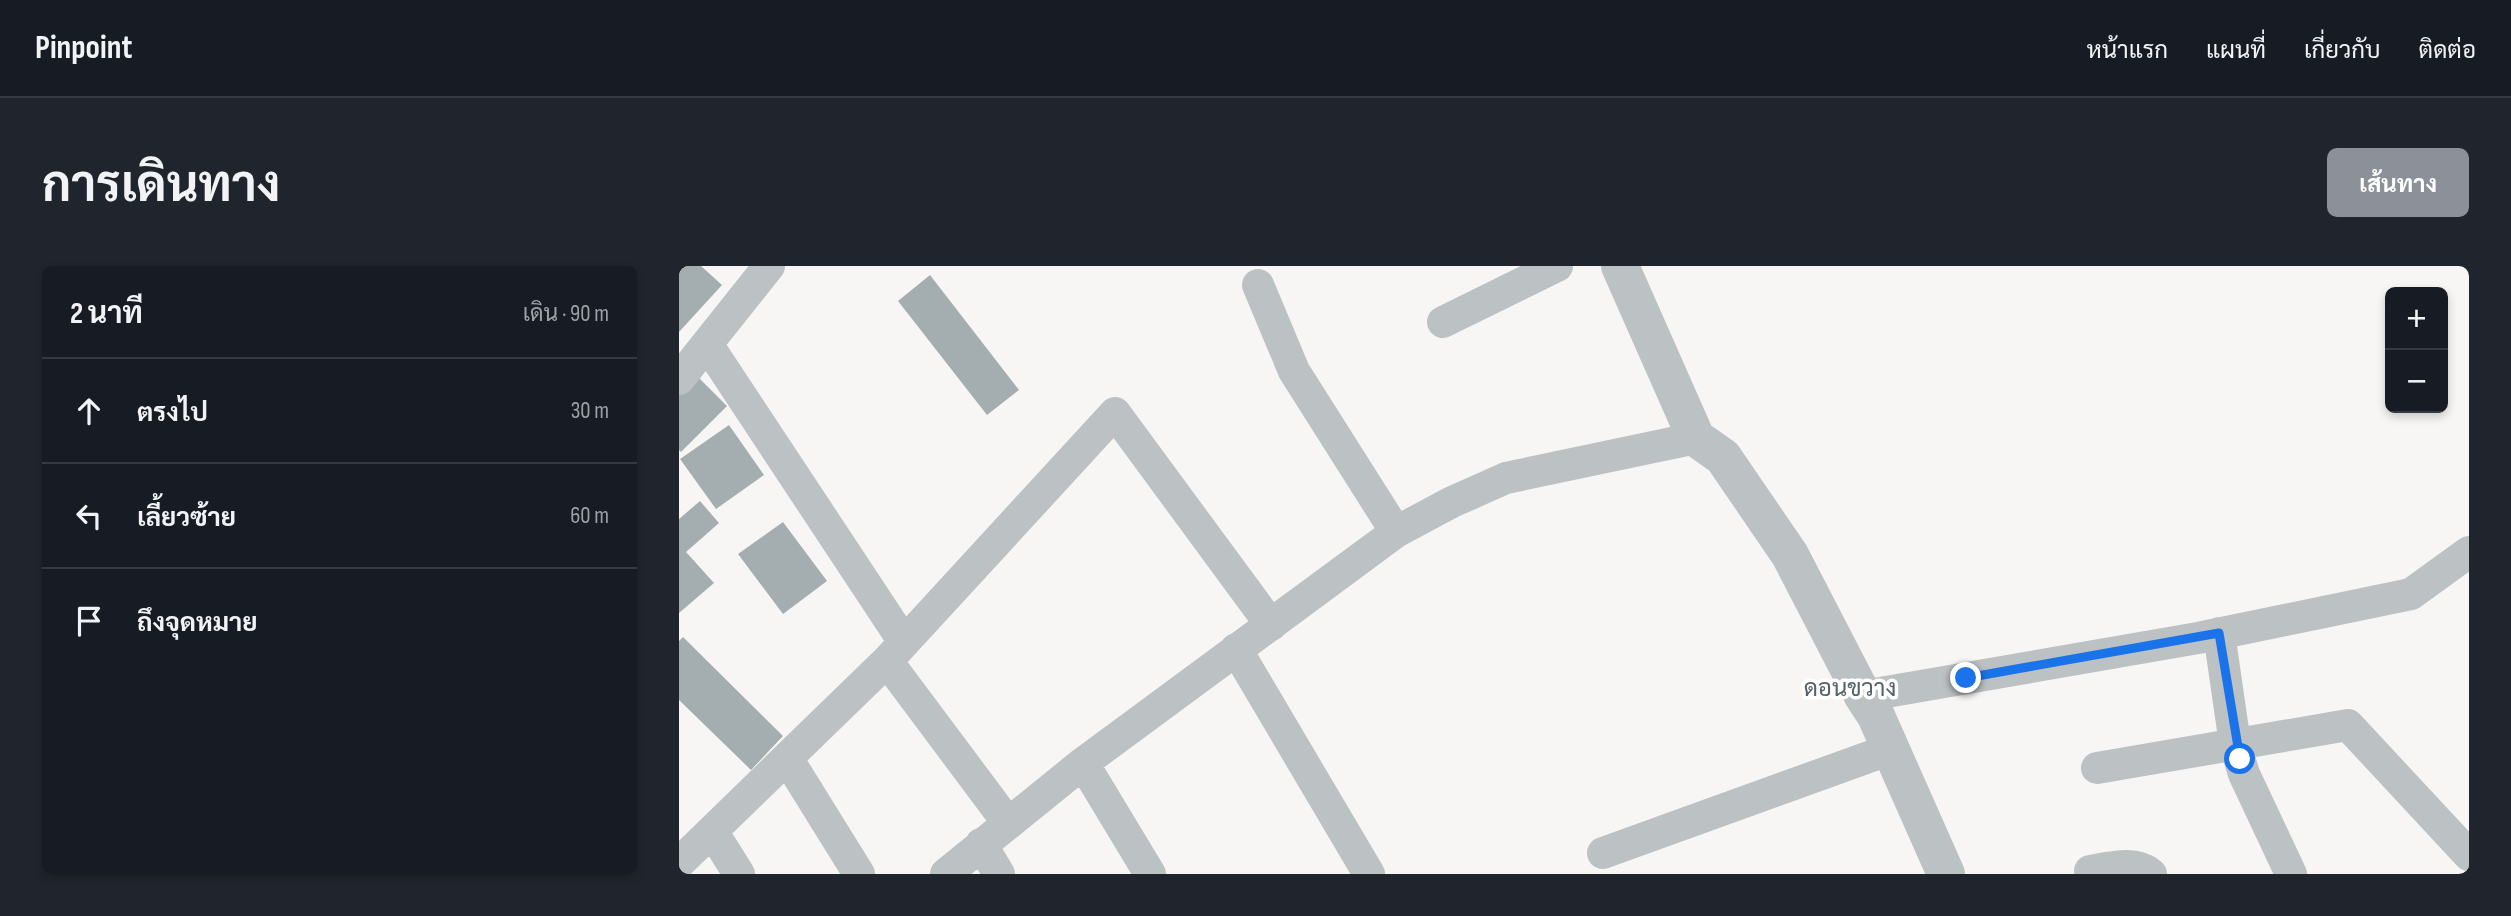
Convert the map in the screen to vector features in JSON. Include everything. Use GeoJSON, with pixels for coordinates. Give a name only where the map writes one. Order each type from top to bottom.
{"type":"FeatureCollection","features":[{"type":"Feature","properties":{"kind":"street"},"geometry":{"type":"LineString","coordinates":[[679,379],[769,266]]}},
{"type":"Feature","properties":{"kind":"street"},"geometry":{"type":"LineString","coordinates":[[1443,322],[1557,266]]}},
{"type":"Feature","properties":{"kind":"street"},"geometry":{"type":"LineString","coordinates":[[1620,266],[1696,438],[1723,457],[1790,555],[1876,716],[1940,872]]}},
{"type":"Feature","properties":{"kind":"street"},"geometry":{"type":"LineString","coordinates":[[1258,285],[1294,371],[1396,532]]}},
{"type":"Feature","properties":{"kind":"street"},"geometry":{"type":"LineString","coordinates":[[707,344],[895,651],[1008,823]]}},
{"type":"Feature","properties":{"kind":"street"},"geometry":{"type":"LineString","coordinates":[[679,863],[895,651],[1115,413],[1271,625]]}},
{"type":"Feature","properties":{"kind":"street"},"geometry":{"type":"LineString","coordinates":[[946,874],[1083,763],[1396,532],[1452,502],[1506,478],[1696,438]]}},
{"type":"Feature","properties":{"kind":"street"},"geometry":{"type":"LineString","coordinates":[[1863,696],[2219,633],[2411,594],[2469,552]]}},
{"type":"Feature","properties":{"kind":"street"},"geometry":{"type":"LineString","coordinates":[[2219,633],[2235,744],[2244,774],[2291,874]]}},
{"type":"Feature","properties":{"kind":"street"},"geometry":{"type":"LineString","coordinates":[[1236,649],[1369,874]]}},
{"type":"Feature","properties":{"kind":"street"},"geometry":{"type":"LineString","coordinates":[[2097,768],[2348,725],[2469,855]]}},
{"type":"Feature","properties":{"kind":"street"},"geometry":{"type":"LineString","coordinates":[[1603,853],[1891,749]]}},
{"type":"Feature","properties":{"kind":"street"},"geometry":{"type":"LineString","coordinates":[[787,758],[859,874]]}},
{"type":"Feature","properties":{"kind":"street"},"geometry":{"type":"LineString","coordinates":[[1083,763],[1150,874]]}},
{"type":"Feature","properties":{"kind":"street"},"geometry":{"type":"LineString","coordinates":[[712,831],[739,874]]}},
{"type":"Feature","properties":{"kind":"street"},"geometry":{"type":"LineString","coordinates":[[981,844],[999,874]]}},
{"type":"Feature","properties":{"kind":"street"},"geometry":{"type":"LineString","coordinates":[[2090,871],[2122,865],[2147,870],[2151,874]]}},
{"type":"Feature","properties":{"kind":"street"},"geometry":{"type":"LineString","coordinates":[[2464,874],[2469,870]]}},
{"type":"Feature","properties":{"kind":"building"},"geometry":{"type":"Polygon","coordinates":[[[679,266],[701,266],[722,285],[679,332],[679,266]]]}},
{"type":"Feature","properties":{"kind":"building"},"geometry":{"type":"Polygon","coordinates":[[[930,275],[1019,390],[987,415],[898,301],[930,275]]]}},
{"type":"Feature","properties":{"kind":"building"},"geometry":{"type":"Polygon","coordinates":[[[697,376],[727,406],[681,452],[679,393],[697,376]]]}},
{"type":"Feature","properties":{"kind":"building"},"geometry":{"type":"Polygon","coordinates":[[[729,425],[764,475],[716,509],[680,459],[729,425]]]}},
{"type":"Feature","properties":{"kind":"building"},"geometry":{"type":"Polygon","coordinates":[[[700,501],[719,523],[686,552],[714,583],[679,613],[679,519],[700,501]]]}},
{"type":"Feature","properties":{"kind":"building"},"geometry":{"type":"Polygon","coordinates":[[[783,522],[827,581],[783,614],[738,554],[783,522]]]}},
{"type":"Feature","properties":{"kind":"building"},"geometry":{"type":"Polygon","coordinates":[[[683,637],[783,736],[751,770],[679,700],[679,641],[683,637]]]}},
{"type":"Feature","properties":{"kind":"district","name":"ดอนขวาง"},"geometry":{"type":"Point","coordinates":[1850,688]}},
{"type":"Feature","properties":{"kind":"route"},"geometry":{"type":"LineString","coordinates":[[1966,678],[2219,633],[2235,744],[2240,759]]}}]}
